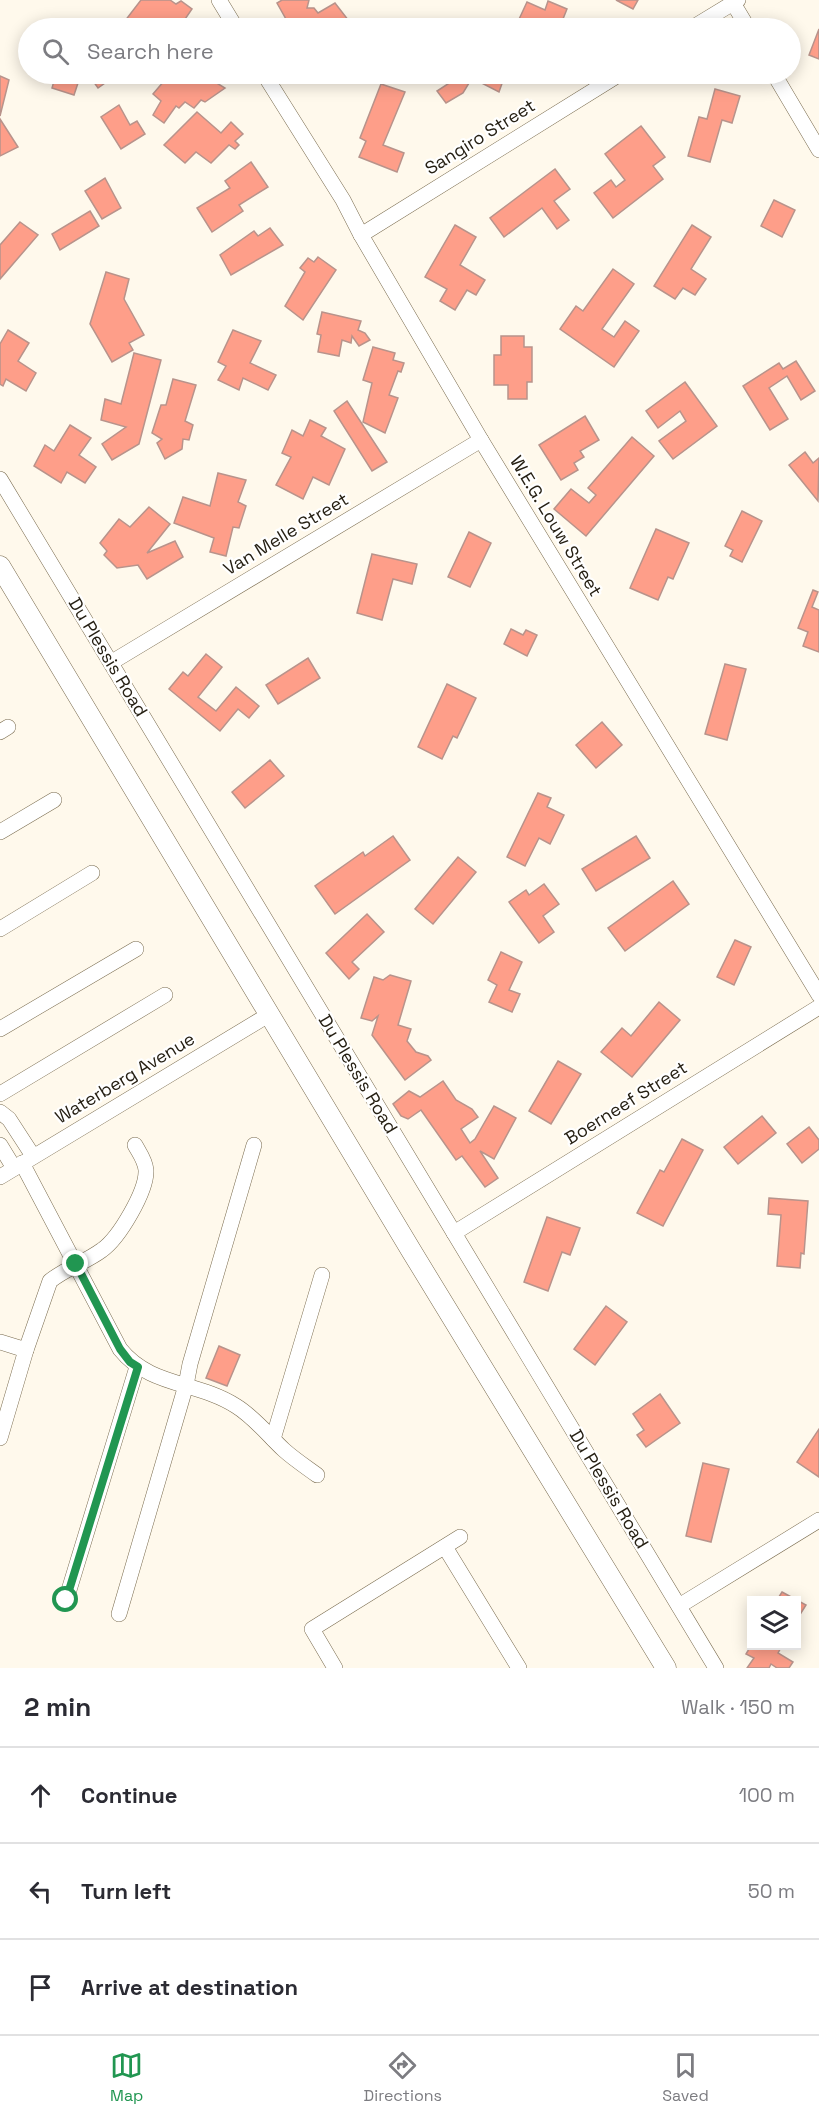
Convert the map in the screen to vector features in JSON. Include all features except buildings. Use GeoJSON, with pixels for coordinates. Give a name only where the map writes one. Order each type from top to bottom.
{"type":"FeatureCollection","features":[{"type":"Feature","properties":{"kind":"street"},"geometry":{"type":"LineString","coordinates":[[219,0],[230,18]]}},
{"type":"Feature","properties":{"kind":"street"},"geometry":{"type":"LineString","coordinates":[[709,18],[736,2],[743,18]]}},
{"type":"Feature","properties":{"kind":"street","name":"W.E.G. Louw Street"},"geometry":{"type":"LineString","coordinates":[[270,84],[343,200],[361,235],[481,440],[819,995]]}},
{"type":"Feature","properties":{"kind":"street","name":"Sangiro Street"},"geometry":{"type":"LineString","coordinates":[[361,235],[604,84]]}},
{"type":"Feature","properties":{"kind":"street"},"geometry":{"type":"LineString","coordinates":[[780,84],[819,150]]}},
{"type":"Feature","properties":{"kind":"street","name":"Van Melle Street"},"geometry":{"type":"LineString","coordinates":[[112,662],[481,440]]}},
{"type":"Feature","properties":{"kind":"street","name":"Du Plessis Road"},"geometry":{"type":"LineString","coordinates":[[0,479],[716,1668]]}},
{"type":"Feature","properties":{"kind":"street"},"geometry":{"type":"LineString","coordinates":[[0,567],[412,1252],[666,1668]]}},
{"type":"Feature","properties":{"kind":"street"},"geometry":{"type":"LineString","coordinates":[[0,832],[54,800]]}},
{"type":"Feature","properties":{"kind":"street"},"geometry":{"type":"LineString","coordinates":[[0,929],[92,873]]}},
{"type":"Feature","properties":{"kind":"street"},"geometry":{"type":"LineString","coordinates":[[0,1029],[135,949]]}},
{"type":"Feature","properties":{"kind":"street"},"geometry":{"type":"LineString","coordinates":[[0,1094],[165,995]]}},
{"type":"Feature","properties":{"kind":"street","name":"Boerneef Street"},"geometry":{"type":"LineString","coordinates":[[454,1233],[819,1007]]}},
{"type":"Feature","properties":{"kind":"street","name":"Waterberg Avenue"},"geometry":{"type":"LineString","coordinates":[[0,1177],[270,1014]]}},
{"type":"Feature","properties":{"kind":"street"},"geometry":{"type":"LineString","coordinates":[[0,1112],[9,1119],[23,1162],[120,1349],[130,1362],[160,1378],[186,1385],[236,1406],[286,1452],[317,1475]]}},
{"type":"Feature","properties":{"kind":"street"},"geometry":{"type":"LineString","coordinates":[[0,1145],[23,1162]]}},
{"type":"Feature","properties":{"kind":"street"},"geometry":{"type":"LineString","coordinates":[[0,1438],[26,1350],[50,1281],[102,1251],[118,1236],[135,1205],[147,1173],[144,1160],[135,1145]]}},
{"type":"Feature","properties":{"kind":"street"},"geometry":{"type":"LineString","coordinates":[[119,1614],[254,1145]]}},
{"type":"Feature","properties":{"kind":"street"},"geometry":{"type":"LineString","coordinates":[[273,1439],[322,1275]]}},
{"type":"Feature","properties":{"kind":"street"},"geometry":{"type":"LineString","coordinates":[[0,1342],[26,1350]]}},
{"type":"Feature","properties":{"kind":"street"},"geometry":{"type":"LineString","coordinates":[[66,1600],[138,1367]]}},
{"type":"Feature","properties":{"kind":"street"},"geometry":{"type":"LineString","coordinates":[[679,1605],[819,1521]]}},
{"type":"Feature","properties":{"kind":"street"},"geometry":{"type":"LineString","coordinates":[[335,1668],[312,1629],[460,1537]]}},
{"type":"Feature","properties":{"kind":"street"},"geometry":{"type":"LineString","coordinates":[[445,1547],[519,1668]]}},
{"type":"Feature","properties":{"kind":"route"},"geometry":{"type":"LineString","coordinates":[[66,1600],[138,1367],[130,1362],[120,1349],[76,1264]]}}]}
